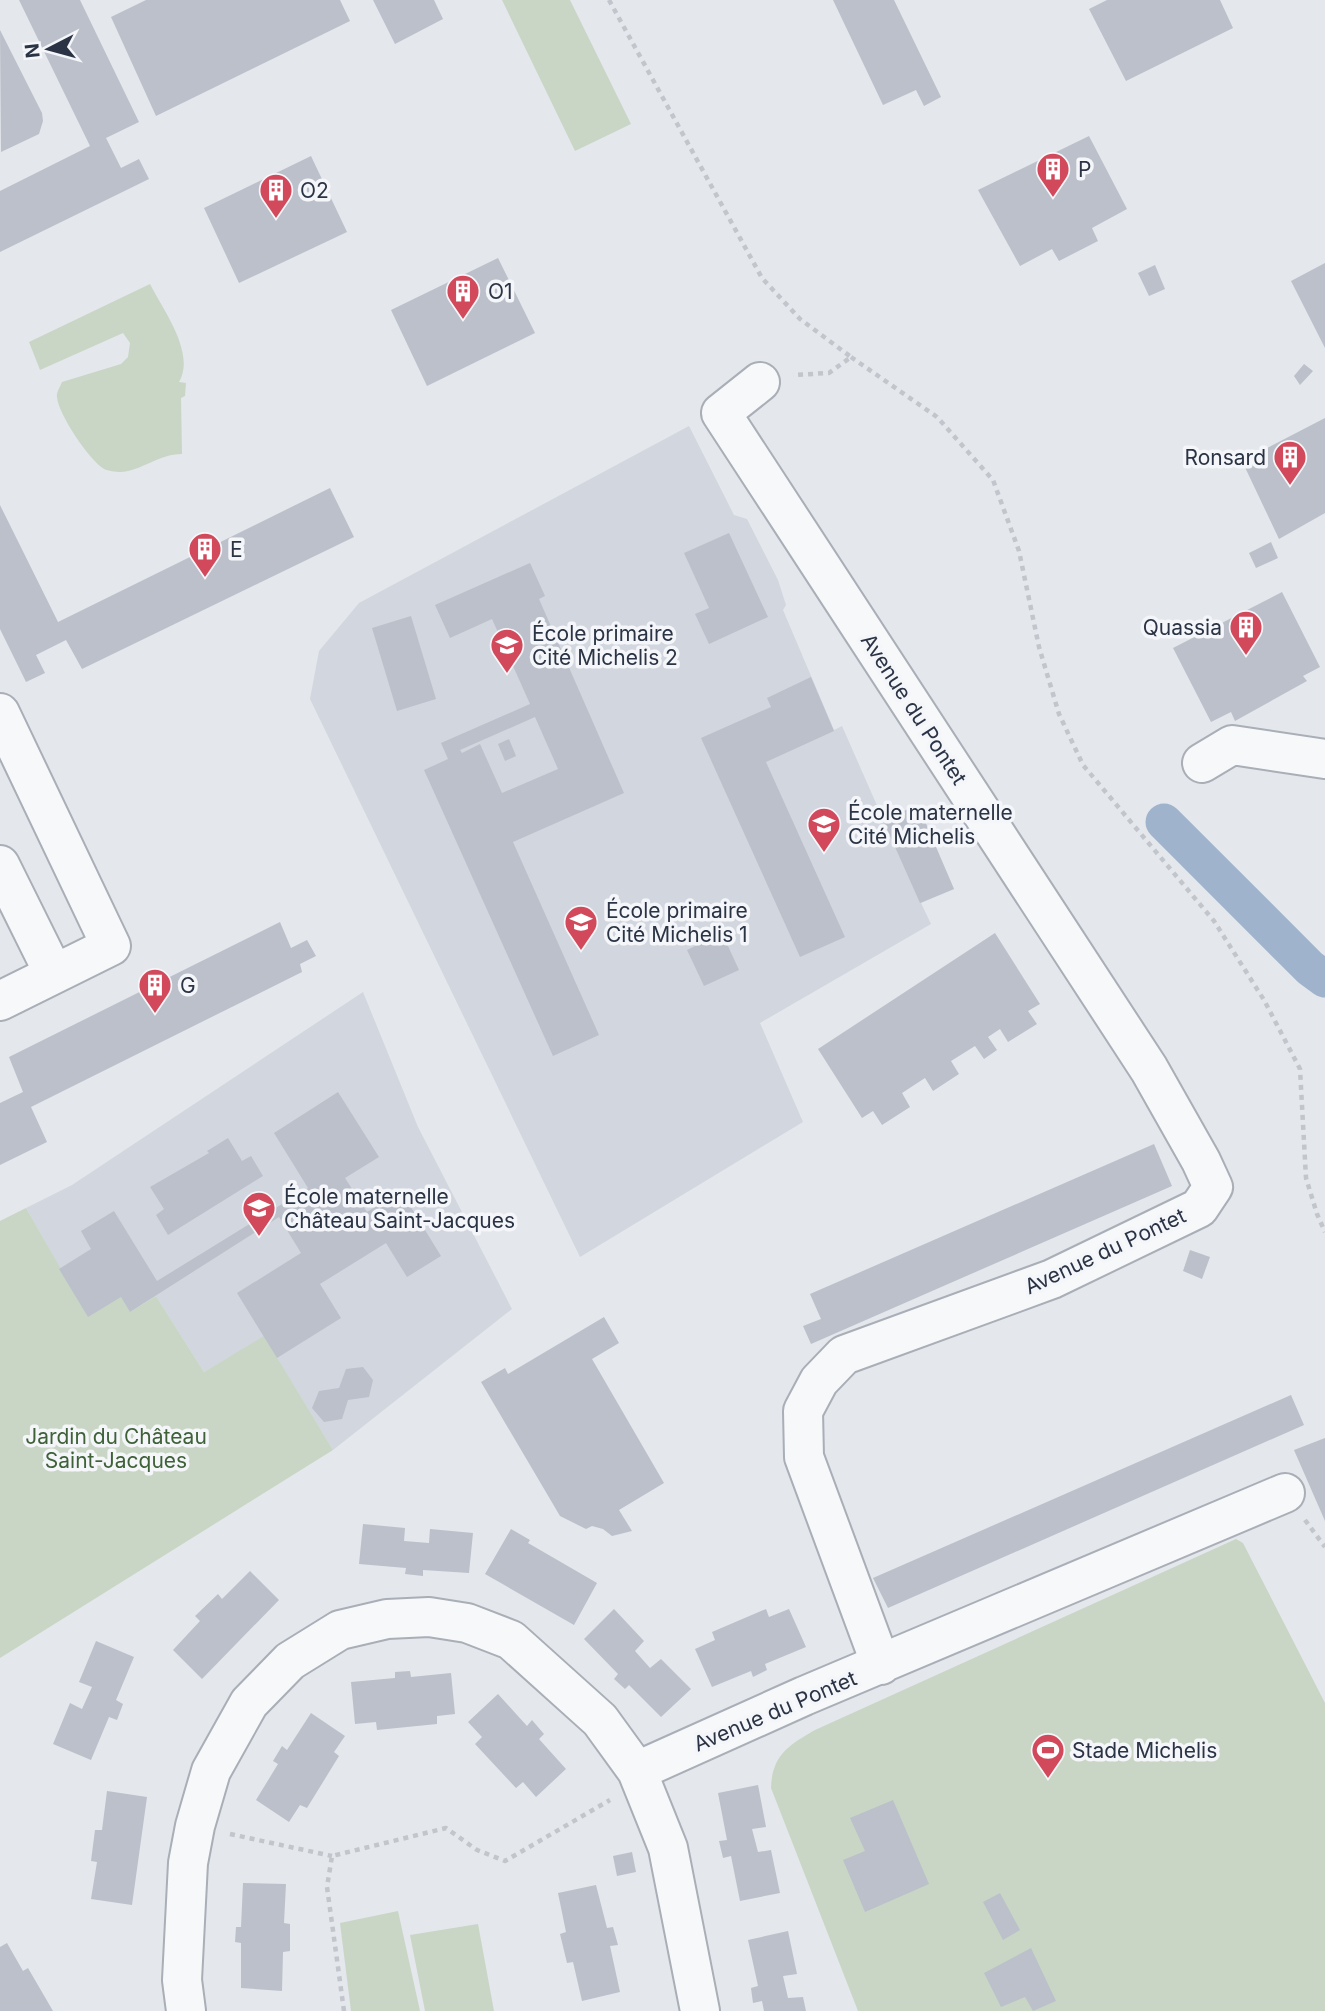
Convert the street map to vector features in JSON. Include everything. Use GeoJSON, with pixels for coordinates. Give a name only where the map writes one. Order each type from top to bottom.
{"type":"FeatureCollection","features":[{"type":"Feature","properties":{"kind":"street","name":"Avenue du Pontet"},"geometry":{"type":"LineString","coordinates":[[639,1776],[804,1696],[881,1665],[804,1457],[803,1411],[819,1381],[844,1355],[1052,1279],[1199,1208],[1213,1187],[1149,1069],[721,413],[760,382]]}},
{"type":"Feature","properties":{"kind":"street"},"geometry":{"type":"LineString","coordinates":[[0,713],[111,946],[0,1001]]}},
{"type":"Feature","properties":{"kind":"street"},"geometry":{"type":"LineString","coordinates":[[1202,763],[1231,745],[1325,759]]}},
{"type":"Feature","properties":{"kind":"street"},"geometry":{"type":"LineString","coordinates":[[0,864],[54,974]]}},
{"type":"Feature","properties":{"kind":"street"},"geometry":{"type":"LineString","coordinates":[[881,1665],[1285,1493]]}},
{"type":"Feature","properties":{"kind":"street"},"geometry":{"type":"LineString","coordinates":[[186,2011],[182,1980],[188,1863],[195,1826],[211,1771],[249,1703],[290,1661],[340,1630],[387,1619],[429,1617],[467,1623],[511,1640],[600,1720],[639,1776],[668,1847],[700,2011]]}},
{"type":"Feature","properties":{"kind":"path"},"geometry":{"type":"LineString","coordinates":[[609,0],[762,278],[800,319],[937,417],[993,480],[1019,551],[1039,647],[1059,714],[1083,765],[1214,921],[1264,1000],[1300,1069],[1306,1178],[1325,1232]]}},
{"type":"Feature","properties":{"kind":"path"},"geometry":{"type":"LineString","coordinates":[[760,382],[796,374],[830,373],[851,356]]}},
{"type":"Feature","properties":{"kind":"path"},"geometry":{"type":"LineString","coordinates":[[195,1826],[331,1856],[446,1828],[477,1850],[505,1861],[639,1776]]}},
{"type":"Feature","properties":{"kind":"path"},"geometry":{"type":"LineString","coordinates":[[331,1856],[327,1887],[344,2011]]}},
{"type":"Feature","properties":{"kind":"shaded area"},"geometry":{"type":"Polygon","coordinates":[[[689,426],[734,515],[747,519],[778,580],[786,605],[783,610],[834,730],[842,726],[883,819],[918,805],[954,889],[921,903],[931,924],[760,1023],[803,1122],[580,1257],[310,699],[319,651],[359,603],[689,426]]]}},
{"type":"Feature","properties":{"kind":"shaded area","name":"École maternelle Château Saint-Jacques"},"geometry":{"type":"Polygon","coordinates":[[[363,992],[418,1127],[512,1309],[333,1450],[264,1337],[204,1372],[156,1296],[130,1312],[88,1317],[26,1208],[72,1185],[363,992]]]}},
{"type":"Feature","properties":{"kind":"green space"},"geometry":{"type":"Polygon","coordinates":[[[502,0],[570,0],[631,124],[575,151],[502,0]]]}},
{"type":"Feature","properties":{"kind":"green space"},"geometry":{"type":"Polygon","coordinates":[[[150,284],[181,345],[183,371],[179,382],[186,383],[185,396],[181,398],[182,454],[165,457],[128,471],[110,471],[91,457],[76,436],[63,414],[57,394],[62,382],[121,364],[128,357],[130,343],[123,333],[40,370],[29,342],[150,284]]]}},
{"type":"Feature","properties":{"kind":"green space","name":"Jardin du Château Saint-Jacques"},"geometry":{"type":"Polygon","coordinates":[[[26,1208],[88,1316],[121,1297],[130,1312],[156,1296],[204,1372],[264,1336],[333,1450],[0,1658],[0,1221],[26,1208]]]}},
{"type":"Feature","properties":{"kind":"green space","name":"Stade Michelis"},"geometry":{"type":"Polygon","coordinates":[[[1236,1539],[1243,1543],[1325,1703],[1325,2011],[858,2011],[771,1788],[775,1767],[784,1752],[815,1730],[1236,1539]]]}},
{"type":"Feature","properties":{"kind":"green space"},"geometry":{"type":"Polygon","coordinates":[[[398,1911],[420,2011],[351,2011],[340,1923],[398,1911]]]}},
{"type":"Feature","properties":{"kind":"green space"},"geometry":{"type":"Polygon","coordinates":[[[478,1924],[494,2011],[425,2011],[410,1935],[478,1924]]]}},
{"type":"Feature","properties":{"kind":"building"},"geometry":{"type":"Polygon","coordinates":[[[19,0],[80,0],[139,122],[106,138],[121,168],[139,159],[149,179],[0,252],[0,191],[90,146],[19,0]]]}},
{"type":"Feature","properties":{"kind":"building"},"geometry":{"type":"Polygon","coordinates":[[[146,0],[340,0],[350,21],[156,116],[111,17],[146,0]]]}},
{"type":"Feature","properties":{"kind":"building"},"geometry":{"type":"Polygon","coordinates":[[[373,0],[434,0],[443,19],[395,44],[373,0]]]}},
{"type":"Feature","properties":{"kind":"building"},"geometry":{"type":"Polygon","coordinates":[[[833,0],[894,0],[941,97],[924,106],[916,90],[883,105],[833,0]]]}},
{"type":"Feature","properties":{"kind":"building"},"geometry":{"type":"Polygon","coordinates":[[[1107,0],[1220,0],[1233,28],[1126,81],[1089,9],[1107,0]]]}},
{"type":"Feature","properties":{"kind":"building"},"geometry":{"type":"Polygon","coordinates":[[[0,30],[42,113],[43,121],[39,134],[1,152],[0,30]]]}},
{"type":"Feature","properties":{"kind":"building","name":"P"},"geometry":{"type":"Polygon","coordinates":[[[1089,136],[1127,209],[1092,228],[1098,241],[1059,261],[1052,249],[1020,266],[978,190],[1089,136]]]}},
{"type":"Feature","properties":{"kind":"building","name":"O2"},"geometry":{"type":"Polygon","coordinates":[[[311,156],[347,232],[239,283],[204,208],[311,156]]]}},
{"type":"Feature","properties":{"kind":"building","name":"O1"},"geometry":{"type":"Polygon","coordinates":[[[498,258],[535,333],[427,386],[391,310],[498,258]]]}},
{"type":"Feature","properties":{"kind":"building"},"geometry":{"type":"Polygon","coordinates":[[[1325,263],[1325,348],[1291,281],[1325,263]]]}},
{"type":"Feature","properties":{"kind":"building"},"geometry":{"type":"Polygon","coordinates":[[[1155,265],[1165,289],[1149,296],[1138,273],[1155,265]]]}},
{"type":"Feature","properties":{"kind":"building"},"geometry":{"type":"Polygon","coordinates":[[[1304,364],[1313,371],[1300,385],[1294,376],[1304,364]]]}},
{"type":"Feature","properties":{"kind":"building","name":"Ronsard"},"geometry":{"type":"Polygon","coordinates":[[[1325,418],[1325,513],[1279,539],[1242,461],[1325,418]]]}},
{"type":"Feature","properties":{"kind":"building","name":"E"},"geometry":{"type":"Polygon","coordinates":[[[330,488],[354,537],[82,669],[66,640],[36,655],[45,673],[26,682],[0,629],[0,505],[58,622],[330,488]]]}},
{"type":"Feature","properties":{"kind":"building"},"geometry":{"type":"Polygon","coordinates":[[[729,533],[768,617],[709,644],[695,614],[709,608],[684,553],[729,533]]]}},
{"type":"Feature","properties":{"kind":"building"},"geometry":{"type":"Polygon","coordinates":[[[1271,542],[1278,558],[1256,568],[1249,553],[1271,542]]]}},
{"type":"Feature","properties":{"kind":"building"},"geometry":{"type":"Polygon","coordinates":[[[530,563],[545,596],[539,599],[624,793],[513,842],[599,1035],[553,1056],[424,770],[448,759],[441,743],[530,704],[492,619],[450,638],[435,605],[530,563]],[[535,717],[460,750],[462,753],[480,744],[502,793],[558,769],[535,717]]]}},
{"type":"Feature","properties":{"kind":"building","name":"Quassia"},"geometry":{"type":"Polygon","coordinates":[[[1282,592],[1320,667],[1303,676],[1307,681],[1235,721],[1231,712],[1211,722],[1173,648],[1282,592]]]}},
{"type":"Feature","properties":{"kind":"building"},"geometry":{"type":"Polygon","coordinates":[[[411,616],[436,699],[397,711],[372,628],[411,616]]]}},
{"type":"Feature","properties":{"kind":"building"},"geometry":{"type":"Polygon","coordinates":[[[811,677],[834,731],[766,762],[845,937],[800,957],[701,738],[771,707],[767,698],[811,677]]]}},
{"type":"Feature","properties":{"kind":"building"},"geometry":{"type":"Polygon","coordinates":[[[509,739],[516,756],[505,761],[498,744],[509,739]]]}},
{"type":"Feature","properties":{"kind":"building"},"geometry":{"type":"Polygon","coordinates":[[[918,805],[954,889],[920,903],[883,820],[918,805]]]}},
{"type":"Feature","properties":{"kind":"building","name":"G"},"geometry":{"type":"Polygon","coordinates":[[[280,922],[291,948],[307,940],[316,956],[300,964],[302,972],[31,1107],[47,1142],[0,1165],[0,1103],[23,1092],[9,1057],[280,922]]]}},
{"type":"Feature","properties":{"kind":"building"},"geometry":{"type":"Polygon","coordinates":[[[722,933],[739,970],[704,986],[687,950],[722,933]]]}},
{"type":"Feature","properties":{"kind":"building"},"geometry":{"type":"Polygon","coordinates":[[[995,933],[1040,1004],[1028,1011],[1037,1024],[1008,1042],[1000,1029],[988,1037],[997,1050],[984,1059],[975,1046],[951,1061],[959,1074],[933,1091],[925,1078],[902,1093],[910,1107],[882,1125],[873,1111],[862,1118],[818,1049],[995,933]]]}},
{"type":"Feature","properties":{"kind":"building"},"geometry":{"type":"Polygon","coordinates":[[[338,1092],[379,1157],[345,1178],[367,1212],[401,1191],[441,1256],[407,1277],[386,1243],[320,1284],[341,1318],[277,1358],[237,1293],[301,1253],[279,1217],[130,1312],[121,1297],[88,1317],[59,1269],[91,1249],[81,1231],[114,1211],[157,1281],[308,1188],[274,1133],[338,1092]]]}},
{"type":"Feature","properties":{"kind":"building"},"geometry":{"type":"Polygon","coordinates":[[[228,1138],[242,1161],[251,1156],[263,1176],[168,1235],[156,1215],[164,1209],[150,1187],[209,1153],[207,1151],[228,1138]]]}},
{"type":"Feature","properties":{"kind":"building"},"geometry":{"type":"Polygon","coordinates":[[[1154,1144],[1172,1186],[811,1344],[803,1326],[821,1319],[810,1294],[1154,1144]]]}},
{"type":"Feature","properties":{"kind":"building"},"geometry":{"type":"Polygon","coordinates":[[[1190,1250],[1210,1257],[1202,1279],[1183,1271],[1190,1250]]]}},
{"type":"Feature","properties":{"kind":"building"},"geometry":{"type":"Polygon","coordinates":[[[604,1317],[619,1343],[592,1359],[664,1483],[619,1510],[632,1531],[612,1536],[603,1529],[592,1526],[586,1529],[560,1516],[481,1382],[505,1368],[508,1374],[604,1317]]]}},
{"type":"Feature","properties":{"kind":"building"},"geometry":{"type":"Polygon","coordinates":[[[363,1367],[373,1380],[369,1397],[348,1400],[342,1419],[324,1422],[312,1408],[319,1391],[339,1388],[346,1369],[363,1367]]]}},
{"type":"Feature","properties":{"kind":"building"},"geometry":{"type":"Polygon","coordinates":[[[1291,1395],[1304,1425],[888,1608],[873,1578],[1291,1395]]]}},
{"type":"Feature","properties":{"kind":"building"},"geometry":{"type":"Polygon","coordinates":[[[1325,1438],[1325,1521],[1294,1450],[1325,1438]]]}},
{"type":"Feature","properties":{"kind":"building"},"geometry":{"type":"Polygon","coordinates":[[[363,1524],[405,1528],[404,1541],[429,1543],[430,1529],[473,1533],[469,1573],[423,1570],[423,1576],[405,1574],[406,1568],[359,1564],[363,1524]]]}},
{"type":"Feature","properties":{"kind":"building"},"geometry":{"type":"Polygon","coordinates":[[[511,1529],[530,1540],[528,1543],[597,1583],[574,1625],[485,1574],[511,1529]]]}},
{"type":"Feature","properties":{"kind":"building"},"geometry":{"type":"Polygon","coordinates":[[[250,1571],[279,1600],[202,1679],[173,1650],[200,1621],[195,1616],[218,1594],[222,1599],[250,1571]]]}},
{"type":"Feature","properties":{"kind":"building"},"geometry":{"type":"Polygon","coordinates":[[[614,1609],[644,1641],[635,1651],[650,1668],[661,1659],[691,1689],[661,1717],[629,1685],[625,1689],[614,1679],[618,1674],[584,1639],[614,1609]]]}},
{"type":"Feature","properties":{"kind":"building"},"geometry":{"type":"Polygon","coordinates":[[[766,1609],[769,1617],[789,1609],[806,1647],[765,1664],[767,1670],[753,1677],[751,1671],[712,1687],[695,1649],[715,1640],[712,1632],[766,1609]]]}},
{"type":"Feature","properties":{"kind":"building"},"geometry":{"type":"Polygon","coordinates":[[[96,1641],[134,1657],[116,1700],[123,1704],[117,1720],[109,1717],[91,1760],[53,1744],[70,1703],[82,1709],[92,1687],[79,1682],[96,1641]]]}},
{"type":"Feature","properties":{"kind":"building"},"geometry":{"type":"Polygon","coordinates":[[[410,1671],[411,1677],[451,1673],[455,1714],[437,1716],[437,1724],[377,1730],[376,1722],[355,1724],[351,1682],[395,1678],[395,1672],[410,1671]]]}},
{"type":"Feature","properties":{"kind":"building"},"geometry":{"type":"Polygon","coordinates":[[[498,1694],[527,1726],[532,1720],[544,1734],[539,1739],[566,1769],[536,1797],[523,1782],[516,1788],[475,1744],[482,1737],[468,1722],[498,1694]]]}},
{"type":"Feature","properties":{"kind":"building"},"geometry":{"type":"Polygon","coordinates":[[[311,1713],[345,1736],[334,1752],[339,1756],[307,1808],[300,1805],[289,1822],[256,1800],[278,1764],[273,1761],[282,1746],[287,1750],[311,1713]]]}},
{"type":"Feature","properties":{"kind":"building"},"geometry":{"type":"Polygon","coordinates":[[[758,1785],[766,1827],[752,1829],[758,1852],[771,1850],[780,1893],[740,1901],[731,1856],[723,1858],[719,1841],[727,1840],[718,1793],[758,1785]]]}},
{"type":"Feature","properties":{"kind":"building"},"geometry":{"type":"Polygon","coordinates":[[[107,1791],[147,1797],[132,1905],[91,1899],[97,1862],[91,1861],[95,1830],[102,1830],[107,1791]]]}},
{"type":"Feature","properties":{"kind":"building"},"geometry":{"type":"Polygon","coordinates":[[[893,1800],[929,1884],[865,1912],[843,1860],[865,1851],[850,1818],[893,1800]]]}},
{"type":"Feature","properties":{"kind":"building"},"geometry":{"type":"Polygon","coordinates":[[[632,1852],[636,1872],[617,1876],[613,1856],[632,1852]]]}},
{"type":"Feature","properties":{"kind":"building"},"geometry":{"type":"Polygon","coordinates":[[[243,1883],[286,1884],[284,1923],[290,1924],[290,1951],[283,1952],[282,1991],[241,1988],[241,1943],[235,1942],[236,1927],[241,1927],[243,1883]]]}},
{"type":"Feature","properties":{"kind":"building"},"geometry":{"type":"Polygon","coordinates":[[[596,1885],[607,1928],[613,1927],[618,1945],[610,1946],[620,1992],[582,2001],[573,1962],[567,1963],[560,1934],[566,1932],[558,1893],[596,1885]]]}},
{"type":"Feature","properties":{"kind":"building"},"geometry":{"type":"Polygon","coordinates":[[[1000,1893],[1020,1930],[1003,1940],[983,1902],[1000,1893]]]}},
{"type":"Feature","properties":{"kind":"building"},"geometry":{"type":"Polygon","coordinates":[[[788,1931],[797,1974],[783,1976],[788,1998],[803,1997],[806,2011],[764,2011],[762,2001],[753,2003],[751,1988],[758,1986],[748,1940],[788,1931]]]}},
{"type":"Feature","properties":{"kind":"building"},"geometry":{"type":"Polygon","coordinates":[[[7,1943],[23,1971],[28,1968],[53,2011],[0,2011],[0,1947],[7,1943]]]}},
{"type":"Feature","properties":{"kind":"building"},"geometry":{"type":"Polygon","coordinates":[[[1031,1948],[1056,2001],[1033,2011],[1025,1997],[1001,2007],[984,1973],[1031,1948]]]}},
{"type":"Feature","properties":{"kind":"waterway"},"geometry":{"type":"LineString","coordinates":[[1164,822],[1310,968],[1325,979]]}},
{"type":"Feature","properties":{"kind":"place","name":"P"},"geometry":{"type":"Point","coordinates":[1053,199]}},
{"type":"Feature","properties":{"kind":"place","name":"O2"},"geometry":{"type":"Point","coordinates":[276,220]}},
{"type":"Feature","properties":{"kind":"place","name":"O1"},"geometry":{"type":"Point","coordinates":[463,321]}},
{"type":"Feature","properties":{"kind":"place","name":"Ronsard"},"geometry":{"type":"Point","coordinates":[1290,487]}},
{"type":"Feature","properties":{"kind":"place","name":"E"},"geometry":{"type":"Point","coordinates":[205,579]}},
{"type":"Feature","properties":{"kind":"place","name":"Quassia"},"geometry":{"type":"Point","coordinates":[1246,657]}},
{"type":"Feature","properties":{"kind":"place","name":"École primaire Cité Michelis 2"},"geometry":{"type":"Point","coordinates":[507,675]}},
{"type":"Feature","properties":{"kind":"place","name":"École maternelle Cité Michelis"},"geometry":{"type":"Point","coordinates":[824,854]}},
{"type":"Feature","properties":{"kind":"place","name":"École primaire Cité Michelis 1"},"geometry":{"type":"Point","coordinates":[581,952]}},
{"type":"Feature","properties":{"kind":"place","name":"G"},"geometry":{"type":"Point","coordinates":[155,1015]}},
{"type":"Feature","properties":{"kind":"place","name":"École maternelle Château Saint-Jacques"},"geometry":{"type":"Point","coordinates":[259,1238]}},
{"type":"Feature","properties":{"kind":"place","name":"Stade Michelis"},"geometry":{"type":"Point","coordinates":[1048,1780]}}]}
